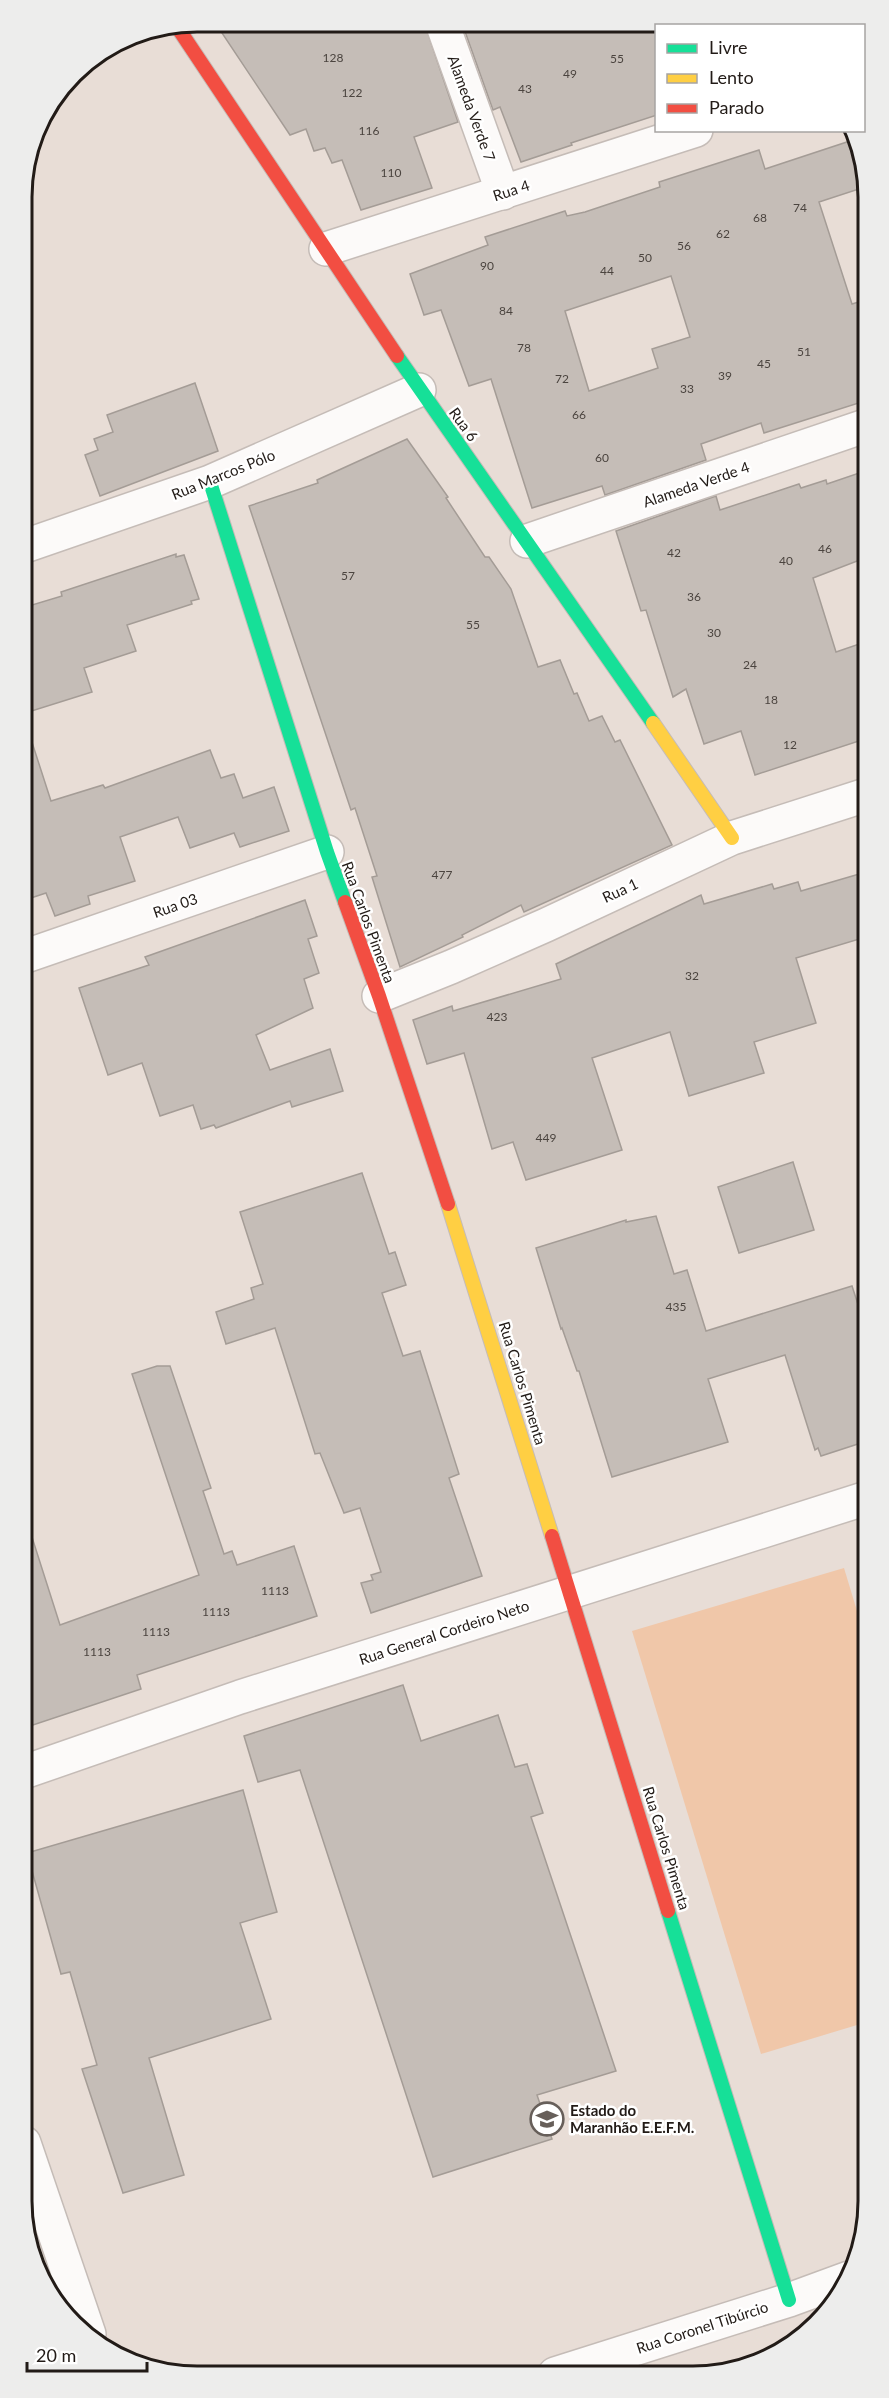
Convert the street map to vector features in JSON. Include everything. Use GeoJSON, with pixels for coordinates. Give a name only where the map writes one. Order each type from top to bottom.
{"type":"FeatureCollection","features":[{"type":"Feature","properties":{"kind":"street","name":"Alameda Verde 7"},"geometry":{"type":"LineString","coordinates":[[445,32],[503,193]]}},
{"type":"Feature","properties":{"kind":"street","name":"Rua 6"},"geometry":{"type":"LineString","coordinates":[[181,33],[419,390],[527,541],[732,837]]}},
{"type":"Feature","properties":{"kind":"street","name":"Rua 4"},"geometry":{"type":"LineString","coordinates":[[326,249],[690,132]]}},
{"type":"Feature","properties":{"kind":"street","name":"Rua Marcos Pólo"},"geometry":{"type":"LineString","coordinates":[[32,544],[210,482],[419,390]]}},
{"type":"Feature","properties":{"kind":"street","name":"Alameda Verde 4"},"geometry":{"type":"LineString","coordinates":[[527,541],[858,428]]}},
{"type":"Feature","properties":{"kind":"street","name":"Rua Carlos Pimenta"},"geometry":{"type":"LineString","coordinates":[[210,482],[327,852],[379,996],[476,1289],[572,1592],[789,2300]]}},
{"type":"Feature","properties":{"kind":"street","name":"Rua 1"},"geometry":{"type":"LineString","coordinates":[[379,996],[546,925],[732,837],[858,798]]}},
{"type":"Feature","properties":{"kind":"street","name":"Rua 03"},"geometry":{"type":"LineString","coordinates":[[32,954],[327,852]]}},
{"type":"Feature","properties":{"kind":"street","name":"Rua General Cordeiro Neto"},"geometry":{"type":"LineString","coordinates":[[32,1769],[240,1697],[857,1501]]}},
{"type":"Feature","properties":{"kind":"street"},"geometry":{"type":"LineString","coordinates":[[32,2167],[85,2322]]}},
{"type":"Feature","properties":{"kind":"street","name":"Rua Coronel Tibúrcio"},"geometry":{"type":"LineString","coordinates":[[580,2366],[789,2300],[836,2283]]}},
{"type":"Feature","properties":{"kind":"shaded area"},"geometry":{"type":"Polygon","coordinates":[[[844,1568],[857,1612],[857,2025],[761,2054],[632,1631],[844,1568]]]}},
{"type":"Feature","properties":{"kind":"building"},"geometry":{"type":"Polygon","coordinates":[[[221,32],[427,32],[458,122],[414,137],[432,188],[361,210],[342,160],[332,163],[325,148],[314,151],[306,129],[290,135],[221,32]]]}},
{"type":"Feature","properties":{"kind":"building"},"geometry":{"type":"Polygon","coordinates":[[[465,32],[655,32],[655,116],[521,162],[500,107],[493,110],[465,32]]]}},
{"type":"Feature","properties":{"kind":"building"},"geometry":{"type":"Polygon","coordinates":[[[848,142],[849,144],[857,190],[819,202],[852,304],[858,302],[858,403],[764,433],[761,423],[701,444],[706,460],[605,495],[602,486],[532,508],[491,379],[469,386],[441,310],[424,315],[410,274],[488,245],[485,237],[565,211],[567,216],[585,212],[660,187],[659,182],[759,150],[765,169],[848,142]],[[671,276],[565,311],[589,391],[658,368],[652,349],[690,337],[671,276]]]}},
{"type":"Feature","properties":{"kind":"building"},"geometry":{"type":"Polygon","coordinates":[[[195,383],[218,451],[100,496],[85,455],[98,450],[94,439],[113,432],[107,415],[195,383]]]}},
{"type":"Feature","properties":{"kind":"building"},"geometry":{"type":"Polygon","coordinates":[[[407,439],[448,497],[446,498],[485,557],[489,557],[511,589],[538,667],[560,660],[574,694],[577,693],[589,721],[602,716],[615,742],[620,740],[672,845],[524,912],[521,905],[462,935],[463,937],[400,967],[372,877],[377,876],[355,808],[351,810],[249,506],[318,483],[317,480],[407,439]]]}},
{"type":"Feature","properties":{"kind":"building"},"geometry":{"type":"Polygon","coordinates":[[[858,473],[858,561],[813,578],[836,652],[858,644],[858,741],[755,775],[741,731],[704,744],[686,689],[673,697],[646,610],[641,611],[616,531],[716,496],[720,510],[799,484],[801,488],[826,480],[827,484],[858,473]]]}},
{"type":"Feature","properties":{"kind":"building"},"geometry":{"type":"Polygon","coordinates":[[[176,554],[176,557],[184,555],[199,599],[191,601],[192,604],[127,625],[136,651],[84,668],[92,692],[32,711],[32,605],[62,596],[61,592],[176,554]]]}},
{"type":"Feature","properties":{"kind":"building"},"geometry":{"type":"Polygon","coordinates":[[[32,742],[51,801],[103,785],[105,788],[210,750],[221,778],[234,774],[243,798],[274,787],[289,831],[240,847],[234,833],[190,848],[178,817],[120,837],[135,881],[88,896],[90,904],[55,916],[46,893],[32,898],[32,742]]]}},
{"type":"Feature","properties":{"kind":"building"},"geometry":{"type":"Polygon","coordinates":[[[858,874],[858,940],[796,958],[816,1023],[754,1042],[764,1073],[689,1096],[670,1032],[592,1058],[622,1150],[526,1180],[513,1142],[492,1149],[464,1053],[427,1064],[413,1020],[452,1006],[453,1011],[561,979],[556,964],[701,895],[704,904],[772,884],[774,889],[798,882],[801,891],[858,874]]]}},
{"type":"Feature","properties":{"kind":"building"},"geometry":{"type":"Polygon","coordinates":[[[305,900],[317,936],[308,939],[319,973],[304,979],[313,1008],[256,1035],[270,1070],[330,1049],[343,1091],[292,1107],[290,1101],[216,1128],[214,1125],[201,1129],[193,1105],[160,1116],[142,1063],[108,1075],[79,988],[149,965],[145,957],[305,900]]]}},
{"type":"Feature","properties":{"kind":"building"},"geometry":{"type":"Polygon","coordinates":[[[793,1162],[814,1230],[739,1253],[718,1187],[793,1162]]]}},
{"type":"Feature","properties":{"kind":"building"},"geometry":{"type":"Polygon","coordinates":[[[362,1173],[389,1254],[395,1252],[406,1285],[382,1293],[403,1356],[420,1351],[459,1474],[449,1478],[482,1576],[371,1613],[361,1583],[373,1580],[371,1575],[381,1572],[360,1508],[344,1513],[320,1453],[315,1454],[275,1328],[226,1344],[216,1312],[254,1299],[251,1288],[263,1284],[240,1212],[362,1173]]]}},
{"type":"Feature","properties":{"kind":"building"},"geometry":{"type":"Polygon","coordinates":[[[656,1216],[674,1274],[687,1270],[706,1331],[852,1286],[857,1303],[857,1444],[821,1456],[818,1448],[815,1450],[785,1355],[708,1379],[728,1442],[612,1477],[579,1371],[577,1371],[561,1329],[536,1248],[626,1220],[626,1222],[656,1216]]]}},
{"type":"Feature","properties":{"kind":"building"},"geometry":{"type":"Polygon","coordinates":[[[157,1366],[170,1366],[211,1488],[203,1491],[224,1554],[232,1551],[237,1565],[294,1546],[317,1616],[137,1675],[141,1689],[32,1725],[32,1537],[60,1625],[199,1575],[132,1374],[157,1366]]]}},
{"type":"Feature","properties":{"kind":"building"},"geometry":{"type":"Polygon","coordinates":[[[403,1685],[421,1741],[498,1715],[515,1767],[527,1764],[543,1813],[531,1817],[616,2071],[537,2095],[552,2139],[433,2177],[300,1770],[258,1782],[244,1736],[403,1685]]]}},
{"type":"Feature","properties":{"kind":"building"},"geometry":{"type":"Polygon","coordinates":[[[243,1790],[277,1912],[240,1923],[271,2019],[149,2058],[184,2175],[123,2193],[82,2069],[97,2065],[70,1972],[61,1974],[32,1871],[32,1852],[243,1790]]]}},
{"type":"Feature","properties":{"kind":"traffic: fast"},"geometry":{"type":"LineString","coordinates":[[397,356],[653,723]]}},
{"type":"Feature","properties":{"kind":"traffic: fast"},"geometry":{"type":"LineString","coordinates":[[210,482],[327,852],[345,902]]}},
{"type":"Feature","properties":{"kind":"traffic: fast"},"geometry":{"type":"LineString","coordinates":[[668,1911],[789,2300]]}},
{"type":"Feature","properties":{"kind":"traffic: slow"},"geometry":{"type":"LineString","coordinates":[[653,723],[732,838]]}},
{"type":"Feature","properties":{"kind":"traffic: slow"},"geometry":{"type":"LineString","coordinates":[[448,1204],[552,1536]]}},
{"type":"Feature","properties":{"kind":"traffic: jam"},"geometry":{"type":"LineString","coordinates":[[181,33],[397,356]]}},
{"type":"Feature","properties":{"kind":"traffic: jam"},"geometry":{"type":"LineString","coordinates":[[345,902],[379,996],[448,1204]]}},
{"type":"Feature","properties":{"kind":"traffic: jam"},"geometry":{"type":"LineString","coordinates":[[552,1536],[668,1911]]}},
{"type":"Feature","properties":{"kind":"place","name":"Estado do Maranhão E.E.F.M."},"geometry":{"type":"Point","coordinates":[547,2119]}}]}
